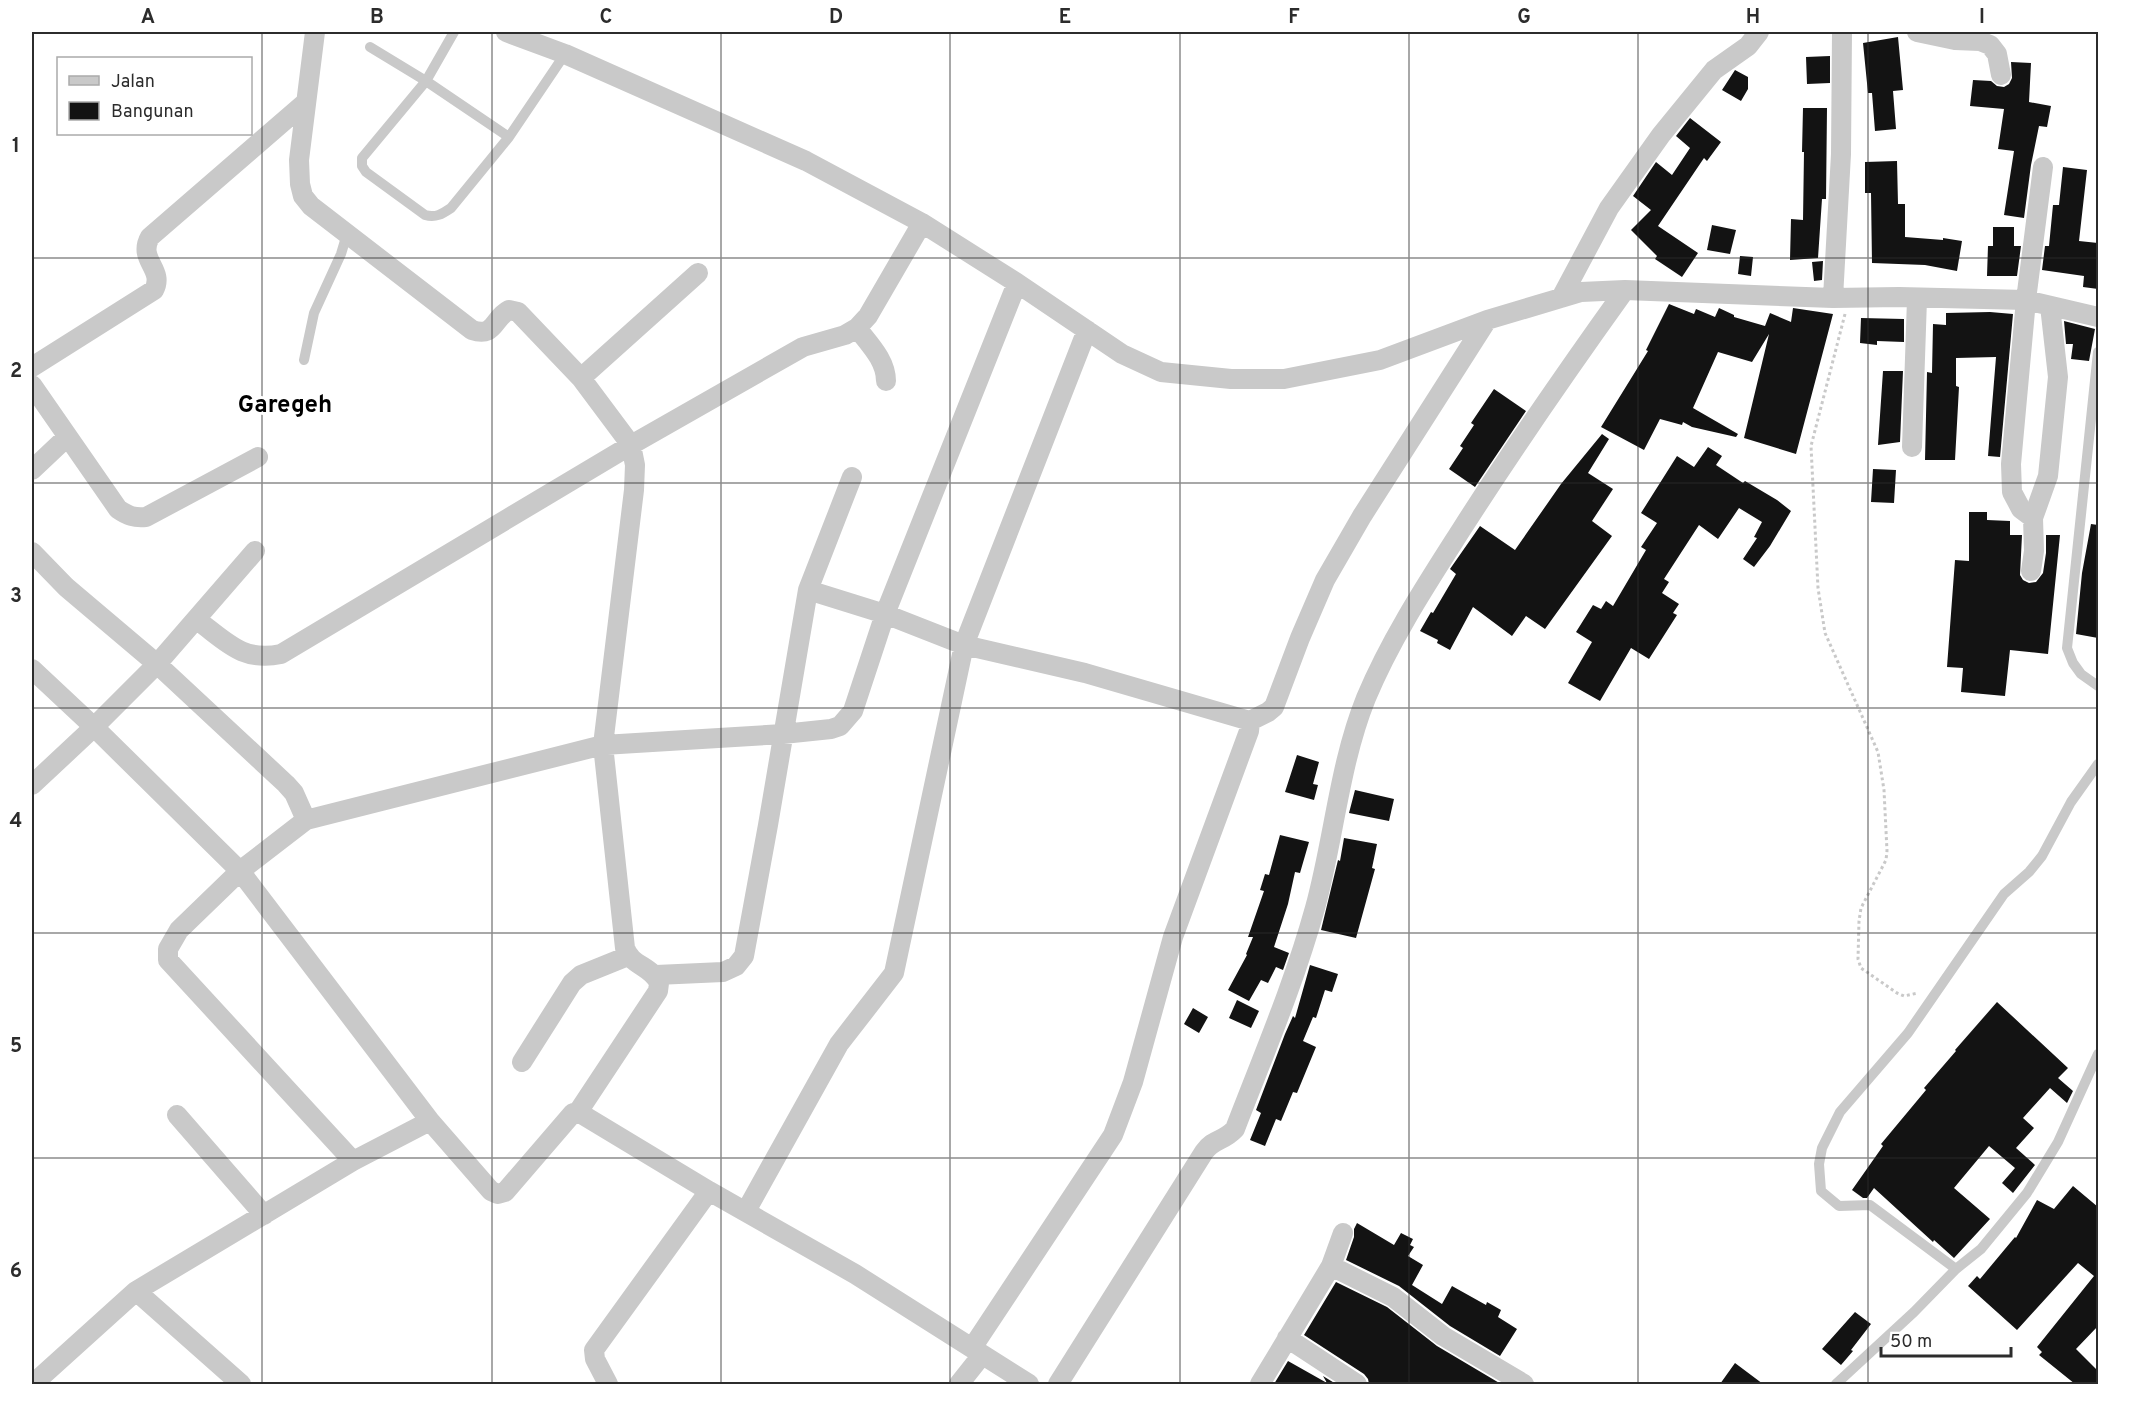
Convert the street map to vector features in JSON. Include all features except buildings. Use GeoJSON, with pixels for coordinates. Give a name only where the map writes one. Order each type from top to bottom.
{"type":"FeatureCollection","features":[{"type":"Feature","properties":{"kind":"street"},"geometry":{"type":"LineString","coordinates":[[315,32],[299,160],[303,196],[311,206],[472,330],[481,333],[490,331],[501,314],[509,310],[518,312],[581,378],[631,446],[636,465],[634,490],[603,745],[628,956],[656,975],[723,972],[736,966],[744,956],[808,590],[852,477]]}},
{"type":"Feature","properties":{"kind":"street"},"geometry":{"type":"LineString","coordinates":[[506,32],[565,54],[806,161],[922,223],[1017,283],[1122,354],[1161,372],[1231,379],[1284,379],[1380,360],[1487,320],[1581,292],[1624,290],[1841,298],[2026,300],[2098,317]]}},
{"type":"Feature","properties":{"kind":"street"},"geometry":{"type":"LineString","coordinates":[[1561,298],[1609,208],[1661,135],[1714,70],[1748,46],[1759,32]]}},
{"type":"Feature","properties":{"kind":"street"},"geometry":{"type":"LineString","coordinates":[[1841,298],[1842,32]]}},
{"type":"Feature","properties":{"kind":"street"},"geometry":{"type":"LineString","coordinates":[[1917,32],[1955,40],[1980,41],[1990,45],[1996,54],[2001,75]]}},
{"type":"Feature","properties":{"kind":"street"},"geometry":{"type":"LineString","coordinates":[[32,367],[154,291],[158,283],[157,275],[146,254],[146,245],[150,237],[306,102]]}},
{"type":"Feature","properties":{"kind":"street"},"geometry":{"type":"LineString","coordinates":[[2033,518],[2022,509],[2012,492],[2011,464],[2026,300],[2043,167]]}},
{"type":"Feature","properties":{"kind":"street"},"geometry":{"type":"LineString","coordinates":[[197,620],[236,649],[250,656],[266,657],[281,654],[631,446],[803,347],[845,335],[858,328],[868,316],[922,223]]}},
{"type":"Feature","properties":{"kind":"street"},"geometry":{"type":"LineString","coordinates":[[581,378],[698,273]]}},
{"type":"Feature","properties":{"kind":"street"},"geometry":{"type":"LineString","coordinates":[[353,1161],[168,960],[168,949],[179,930],[240,871],[306,820],[603,745],[783,734],[840,726],[853,711],[885,614],[1017,283]]}},
{"type":"Feature","properties":{"kind":"street"},"geometry":{"type":"LineString","coordinates":[[1058,1384],[1204,1152],[1211,1143],[1227,1137],[1235,1129],[1297,969],[1316,906],[1347,758],[1366,700],[1383,663],[1429,580],[1484,494],[1540,409],[1624,290]]}},
{"type":"Feature","properties":{"kind":"street"},"geometry":{"type":"LineString","coordinates":[[1912,447],[1917,299]]}},
{"type":"Feature","properties":{"kind":"street"},"geometry":{"type":"LineString","coordinates":[[2031,571],[2034,551],[2033,518],[2048,476],[2058,377],[2050,306]]}},
{"type":"Feature","properties":{"kind":"street"},"geometry":{"type":"LineString","coordinates":[[808,590],[885,614],[964,645],[1085,674],[1250,720],[1274,707],[1325,579],[1362,516],[1487,320]]}},
{"type":"Feature","properties":{"kind":"street"},"geometry":{"type":"LineString","coordinates":[[858,328],[882,362],[886,370],[886,381]]}},
{"type":"Feature","properties":{"kind":"street"},"geometry":{"type":"LineString","coordinates":[[747,1211],[839,1044],[894,973],[900,955],[964,645],[1087,330]]}},
{"type":"Feature","properties":{"kind":"street"},"geometry":{"type":"LineString","coordinates":[[32,385],[118,509],[136,518],[146,517],[258,457]]}},
{"type":"Feature","properties":{"kind":"street"},"geometry":{"type":"LineString","coordinates":[[32,470],[67,437]]}},
{"type":"Feature","properties":{"kind":"street"},"geometry":{"type":"LineString","coordinates":[[32,785],[157,664],[255,551]]}},
{"type":"Feature","properties":{"kind":"street"},"geometry":{"type":"LineString","coordinates":[[32,552],[66,587],[157,664],[294,793],[306,820]]}},
{"type":"Feature","properties":{"kind":"street"},"geometry":{"type":"LineString","coordinates":[[32,669],[240,871],[430,1121],[491,1191],[498,1194],[505,1192],[573,1113],[578,1112],[658,991],[659,983],[656,975]]}},
{"type":"Feature","properties":{"kind":"street"},"geometry":{"type":"LineString","coordinates":[[959,1384],[977,1351],[1113,1135],[1133,1082],[1173,937],[1249,731],[1250,720]]}},
{"type":"Feature","properties":{"kind":"street"},"geometry":{"type":"LineString","coordinates":[[522,1062],[572,983],[581,975],[628,956]]}},
{"type":"Feature","properties":{"kind":"street"},"geometry":{"type":"LineString","coordinates":[[578,1112],[855,1275],[1029,1384]]}},
{"type":"Feature","properties":{"kind":"street"},"geometry":{"type":"LineString","coordinates":[[177,1116],[264,1215]]}},
{"type":"Feature","properties":{"kind":"street"},"geometry":{"type":"LineString","coordinates":[[33,1384],[136,1291],[353,1161],[430,1121]]}},
{"type":"Feature","properties":{"kind":"street"},"geometry":{"type":"LineString","coordinates":[[608,1384],[595,1359],[594,1350],[709,1191]]}},
{"type":"Feature","properties":{"kind":"street"},"geometry":{"type":"LineString","coordinates":[[1260,1384],[1331,1266],[1342,1233]]}},
{"type":"Feature","properties":{"kind":"street"},"geometry":{"type":"LineString","coordinates":[[1331,1266],[1393,1297],[1443,1336],[1524,1384]]}},
{"type":"Feature","properties":{"kind":"street"},"geometry":{"type":"LineString","coordinates":[[136,1291],[241,1384]]}},
{"type":"Feature","properties":{"kind":"street"},"geometry":{"type":"LineString","coordinates":[[1287,1338],[1357,1384]]}},
{"type":"Feature","properties":{"kind":"lane"},"geometry":{"type":"LineString","coordinates":[[454,32],[426,81],[362,158],[362,166],[366,172],[425,214],[433,217],[451,208],[509,137],[565,54]]}},
{"type":"Feature","properties":{"kind":"lane"},"geometry":{"type":"LineString","coordinates":[[370,47],[426,81],[509,137]]}},
{"type":"Feature","properties":{"kind":"lane"},"geometry":{"type":"LineString","coordinates":[[304,360],[314,313],[341,254],[347,234]]}},
{"type":"Feature","properties":{"kind":"lane"},"geometry":{"type":"LineString","coordinates":[[2098,352],[2067,648],[2073,663],[2081,674],[2098,686]]}},
{"type":"Feature","properties":{"kind":"lane"},"geometry":{"type":"LineString","coordinates":[[1956,1269],[1870,1205],[1839,1206],[1821,1191],[1819,1164],[1822,1148],[1840,1112],[1888,1058],[1978,934],[2004,894],[2029,872],[2042,856],[2071,802],[2098,764]]}},
{"type":"Feature","properties":{"kind":"lane"},"geometry":{"type":"LineString","coordinates":[[1836,1384],[1914,1312],[1956,1269],[1981,1249],[2027,1193],[2058,1142],[2098,1054]]}},
{"type":"Feature","properties":{"kind":"path"},"geometry":{"type":"LineString","coordinates":[[1841,298],[1811,446],[1811,458],[1822,621],[1825,633],[1878,752],[1884,790],[1887,851],[1882,870],[1861,908],[1858,921],[1858,959],[1861,968],[1904,996],[1938,989]]}},
{"type":"Feature","properties":{"kind":"district","name":"Garegeh"},"geometry":{"type":"Point","coordinates":[285,404]}}]}
